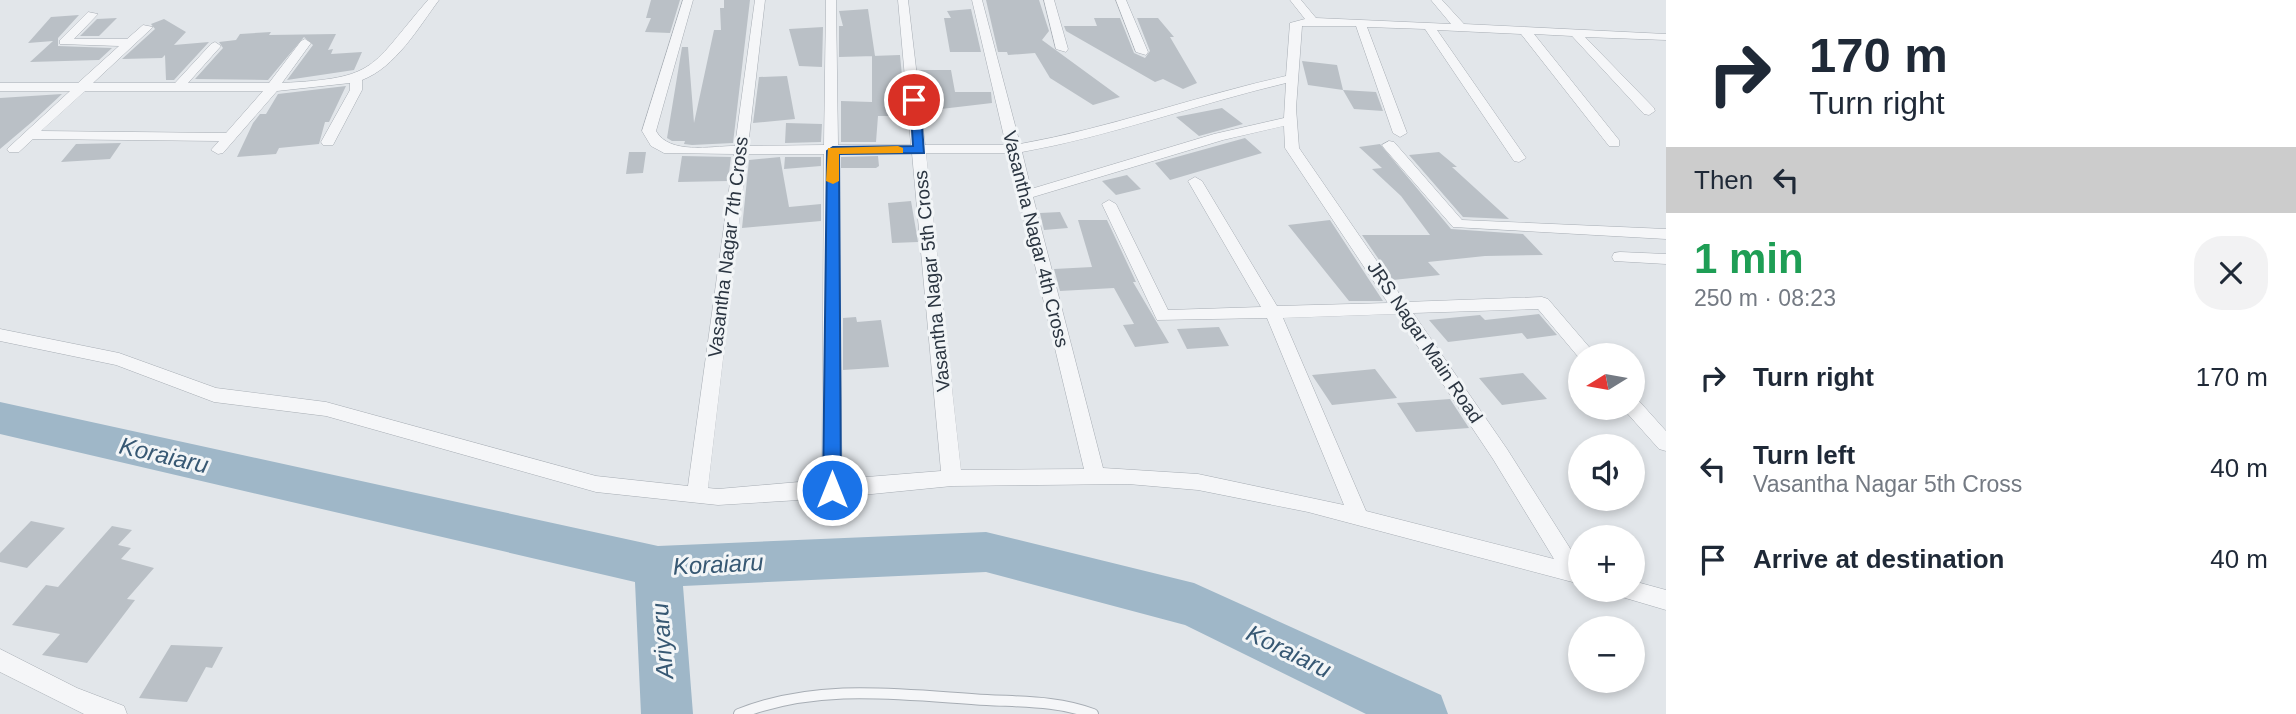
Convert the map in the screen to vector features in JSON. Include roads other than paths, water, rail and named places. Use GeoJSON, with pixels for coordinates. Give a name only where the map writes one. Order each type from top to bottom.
{"type":"FeatureCollection","features":[{"type":"Feature","properties":{"kind":"street"},"geometry":{"type":"LineString","coordinates":[[0,87],[273,87],[356,78],[377,69],[434,0]]}},
{"type":"Feature","properties":{"kind":"street"},"geometry":{"type":"LineString","coordinates":[[688,0],[649,131],[656,143],[669,150],[739,152],[1014,149],[1081,137],[1218,95],[1292,78]]}},
{"type":"Feature","properties":{"kind":"street","name":"Vasantha Nagar 7th Cross"},"geometry":{"type":"LineString","coordinates":[[697,495],[760,0]]}},
{"type":"Feature","properties":{"kind":"street"},"geometry":{"type":"LineString","coordinates":[[831,0],[832,490]]}},
{"type":"Feature","properties":{"kind":"street","name":"Vasantha Nagar 5th Cross"},"geometry":{"type":"LineString","coordinates":[[904,0],[952,478]]}},
{"type":"Feature","properties":{"kind":"street","name":"Vasantha Nagar 4th Cross"},"geometry":{"type":"LineString","coordinates":[[977,0],[1096,478]]}},
{"type":"Feature","properties":{"kind":"street"},"geometry":{"type":"LineString","coordinates":[[1049,0],[1062,49]]}},
{"type":"Feature","properties":{"kind":"street"},"geometry":{"type":"LineString","coordinates":[[1121,0],[1142,52]]}},
{"type":"Feature","properties":{"kind":"street"},"geometry":{"type":"LineString","coordinates":[[1295,0],[1313,21],[1666,37]]}},
{"type":"Feature","properties":{"kind":"street"},"geometry":{"type":"LineString","coordinates":[[1436,0],[1461,29]]}},
{"type":"Feature","properties":{"kind":"street"},"geometry":{"type":"LineString","coordinates":[[92,14],[64,42],[130,43]]}},
{"type":"Feature","properties":{"kind":"street","name":"JRS Nagar Main Road"},"geometry":{"type":"LineString","coordinates":[[1313,21],[1296,23],[1291,114],[1293,148],[1404,310],[1568,560]]}},
{"type":"Feature","properties":{"kind":"street"},"geometry":{"type":"LineString","coordinates":[[1361,24],[1400,133]]}},
{"type":"Feature","properties":{"kind":"street"},"geometry":{"type":"LineString","coordinates":[[14,149],[147,27]]}},
{"type":"Feature","properties":{"kind":"street"},"geometry":{"type":"LineString","coordinates":[[1429,27],[1519,158]]}},
{"type":"Feature","properties":{"kind":"street"},"geometry":{"type":"LineString","coordinates":[[1525,31],[1614,143]]}},
{"type":"Feature","properties":{"kind":"street"},"geometry":{"type":"LineString","coordinates":[[1575,33],[1649,111]]}},
{"type":"Feature","properties":{"kind":"street"},"geometry":{"type":"LineString","coordinates":[[218,150],[273,87],[305,43]]}},
{"type":"Feature","properties":{"kind":"street"},"geometry":{"type":"LineString","coordinates":[[179,86],[215,46]]}},
{"type":"Feature","properties":{"kind":"street"},"geometry":{"type":"LineString","coordinates":[[328,142],[356,90],[356,78]]}},
{"type":"Feature","properties":{"kind":"street"},"geometry":{"type":"LineString","coordinates":[[1026,195],[1291,114]]}},
{"type":"Feature","properties":{"kind":"street"},"geometry":{"type":"LineString","coordinates":[[30,135],[229,137]]}},
{"type":"Feature","properties":{"kind":"street"},"geometry":{"type":"LineString","coordinates":[[1389,145],[1458,224],[1666,233]]}},
{"type":"Feature","properties":{"kind":"street"},"geometry":{"type":"LineString","coordinates":[[1195,181],[1273,313],[1359,517]]}},
{"type":"Feature","properties":{"kind":"street"},"geometry":{"type":"LineString","coordinates":[[1109,204],[1163,316],[1404,310],[1542,303],[1577,343]]}},
{"type":"Feature","properties":{"kind":"street"},"geometry":{"type":"LineString","coordinates":[[1620,257],[1666,260]]}},
{"type":"Feature","properties":{"kind":"street"},"geometry":{"type":"LineString","coordinates":[[0,335],[119,359],[214,395],[326,409],[596,484],[718,497],[832,490],[952,478],[1128,476],[1198,482],[1359,517],[1568,572]]}},
{"type":"Feature","properties":{"kind":"street"},"geometry":{"type":"LineString","coordinates":[[1645,420],[1666,444]]}},
{"type":"Feature","properties":{"kind":"street"},"geometry":{"type":"LineString","coordinates":[[1645,594],[1666,600]]}},
{"type":"Feature","properties":{"kind":"street"},"geometry":{"type":"LineString","coordinates":[[0,660],[70,698],[115,714]]}},
{"type":"Feature","properties":{"kind":"lane"},"geometry":{"type":"LineString","coordinates":[[739,714],[751,708],[809,695],[855,691],[1031,703],[1081,709],[1093,714]]}},
{"type":"Feature","properties":{"kind":"waterway","name":"Koraiaru"},"geometry":{"type":"LineString","coordinates":[[0,418],[658,567]]}},
{"type":"Feature","properties":{"kind":"waterway","name":"Koraiaru"},"geometry":{"type":"LineString","coordinates":[[658,567],[986,552],[1194,605],[1422,714]]}},
{"type":"Feature","properties":{"kind":"waterway","name":"Ariyaru"},"geometry":{"type":"LineString","coordinates":[[658,567],[667,714]]}}]}
